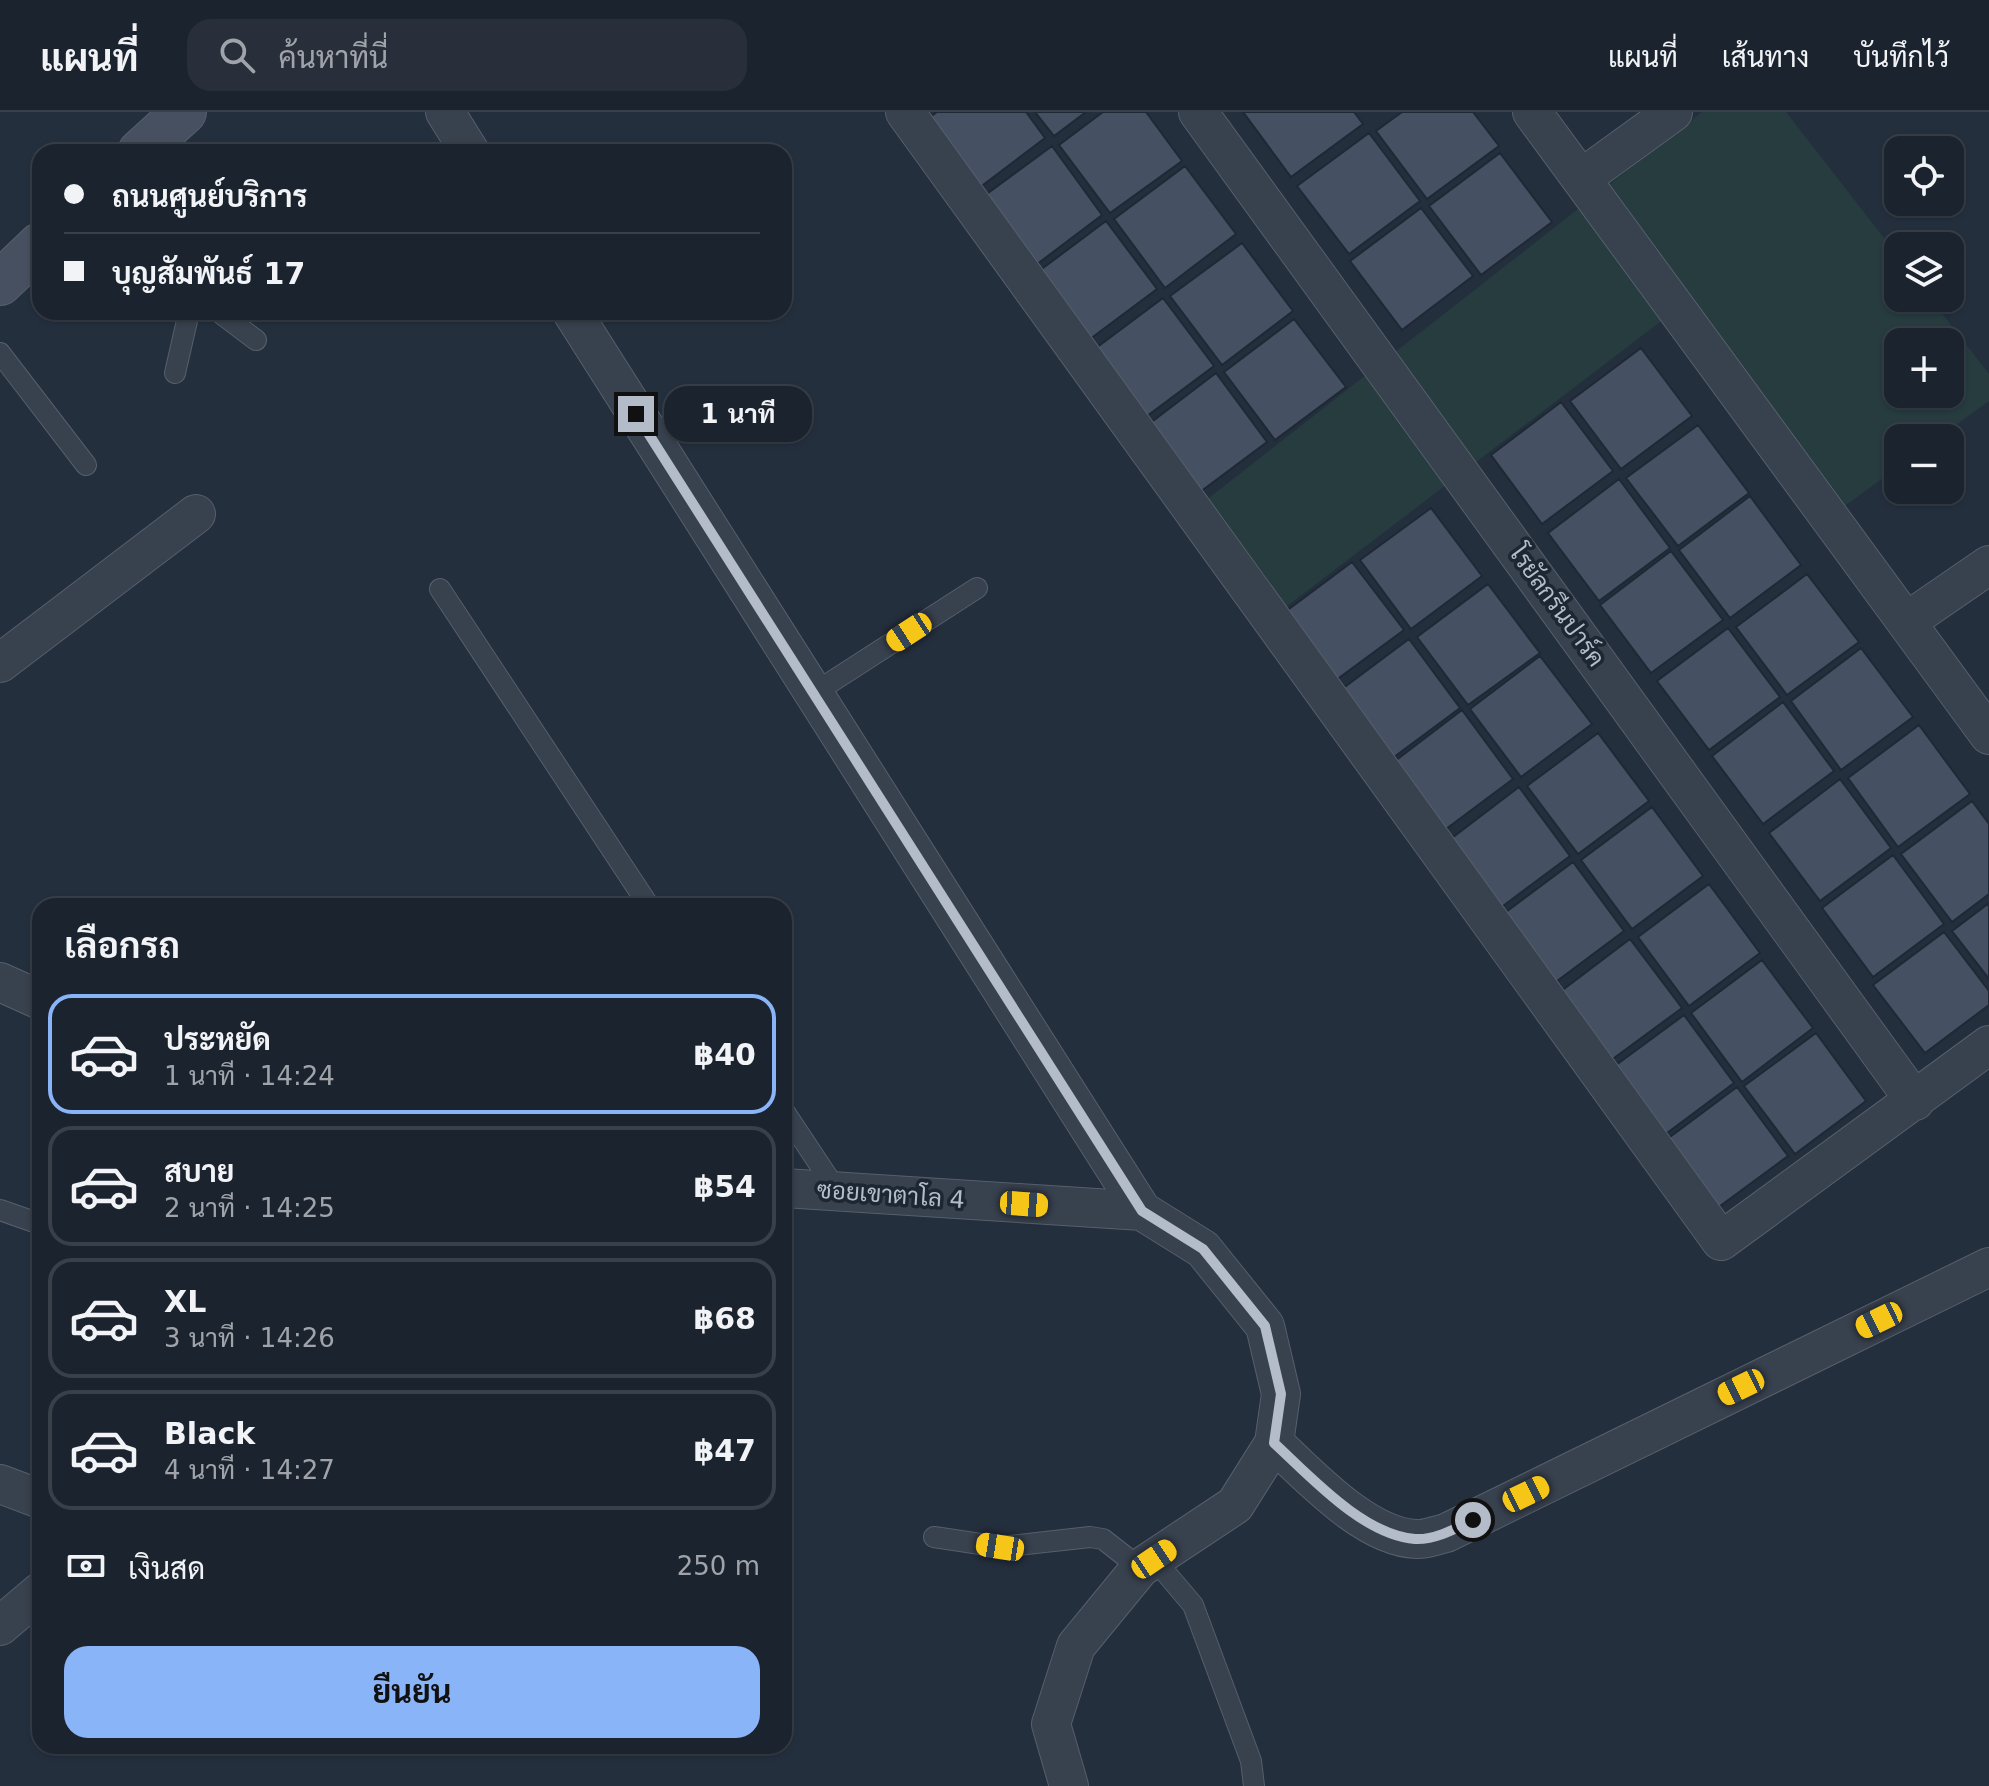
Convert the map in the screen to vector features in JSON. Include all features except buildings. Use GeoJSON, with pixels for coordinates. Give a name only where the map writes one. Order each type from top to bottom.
{"type":"FeatureCollection","features":[{"type":"Feature","properties":{"kind":"street"},"geometry":{"type":"LineString","coordinates":[[149,144],[184,112]]}},
{"type":"Feature","properties":{"kind":"street"},"geometry":{"type":"LineString","coordinates":[[445,112],[465,144]]}},
{"type":"Feature","properties":{"kind":"street"},"geometry":{"type":"LineString","coordinates":[[905,112],[1721,1241],[1989,1045]]}},
{"type":"Feature","properties":{"kind":"street","name":"โรยัลกรีนปาร์ค"},"geometry":{"type":"LineString","coordinates":[[1198,112],[1915,1101]]}},
{"type":"Feature","properties":{"kind":"street"},"geometry":{"type":"LineString","coordinates":[[1532,112],[1989,735]]}},
{"type":"Feature","properties":{"kind":"street"},"geometry":{"type":"LineString","coordinates":[[1582,178],[1673,112]]}},
{"type":"Feature","properties":{"kind":"street"},"geometry":{"type":"LineString","coordinates":[[0,283],[32,253]]}},
{"type":"Feature","properties":{"kind":"street"},"geometry":{"type":"LineString","coordinates":[[577,320],[1142,1211],[1203,1249],[1265,1326],[1281,1394],[1274,1443],[1235,1505],[1147,1563],[1076,1646],[1051,1724],[1069,1786]]}},
{"type":"Feature","properties":{"kind":"street"},"geometry":{"type":"LineString","coordinates":[[0,663],[196,514]]}},
{"type":"Feature","properties":{"kind":"street"},"geometry":{"type":"LineString","coordinates":[[1906,622],[1989,565]]}},
{"type":"Feature","properties":{"kind":"street"},"geometry":{"type":"LineString","coordinates":[[0,982],[32,996]]}},
{"type":"Feature","properties":{"kind":"street","name":"ซอยเขาตาโล 4"},"geometry":{"type":"LineString","coordinates":[[792,1188],[1142,1211]]}},
{"type":"Feature","properties":{"kind":"street"},"geometry":{"type":"LineString","coordinates":[[1274,1443],[1334,1498],[1385,1530],[1415,1539],[1446,1533],[1989,1267]]}},
{"type":"Feature","properties":{"kind":"street"},"geometry":{"type":"LineString","coordinates":[[0,1484],[32,1496]]}},
{"type":"Feature","properties":{"kind":"street"},"geometry":{"type":"LineString","coordinates":[[0,1626],[32,1599]]}},
{"type":"Feature","properties":{"kind":"lane"},"geometry":{"type":"LineString","coordinates":[[175,373],[187,320]]}},
{"type":"Feature","properties":{"kind":"lane"},"geometry":{"type":"LineString","coordinates":[[230,320],[256,340]]}},
{"type":"Feature","properties":{"kind":"lane"},"geometry":{"type":"LineString","coordinates":[[0,353],[86,465]]}},
{"type":"Feature","properties":{"kind":"lane"},"geometry":{"type":"LineString","coordinates":[[814,693],[977,588]]}},
{"type":"Feature","properties":{"kind":"lane"},"geometry":{"type":"LineString","coordinates":[[440,589],[644,898]]}},
{"type":"Feature","properties":{"kind":"lane"},"geometry":{"type":"LineString","coordinates":[[792,1123],[837,1191]]}},
{"type":"Feature","properties":{"kind":"lane"},"geometry":{"type":"LineString","coordinates":[[0,1210],[32,1221]]}},
{"type":"Feature","properties":{"kind":"lane"},"geometry":{"type":"LineString","coordinates":[[934,1537],[1000,1547],[1090,1537],[1103,1539],[1147,1563],[1193,1605],[1251,1761],[1254,1786]]}},
{"type":"Feature","properties":{"kind":"green space"},"geometry":{"type":"Polygon","coordinates":[[[1702,112],[1786,112],[1884,238],[1884,312],[1941,312],[1953,328],[1884,328],[1884,408],[1964,408],[1964,342],[1989,374],[1989,401],[1957,424],[1884,424],[1884,477],[1838,511],[1685,303],[1282,610],[1205,501],[1702,112]]]}},
{"type":"Feature","properties":{"kind":"route"},"geometry":{"type":"LineString","coordinates":[[636,414],[1142,1211],[1203,1249],[1265,1326],[1281,1394],[1274,1443],[1334,1498],[1385,1530],[1415,1539],[1446,1533],[1473,1520]]}}]}
